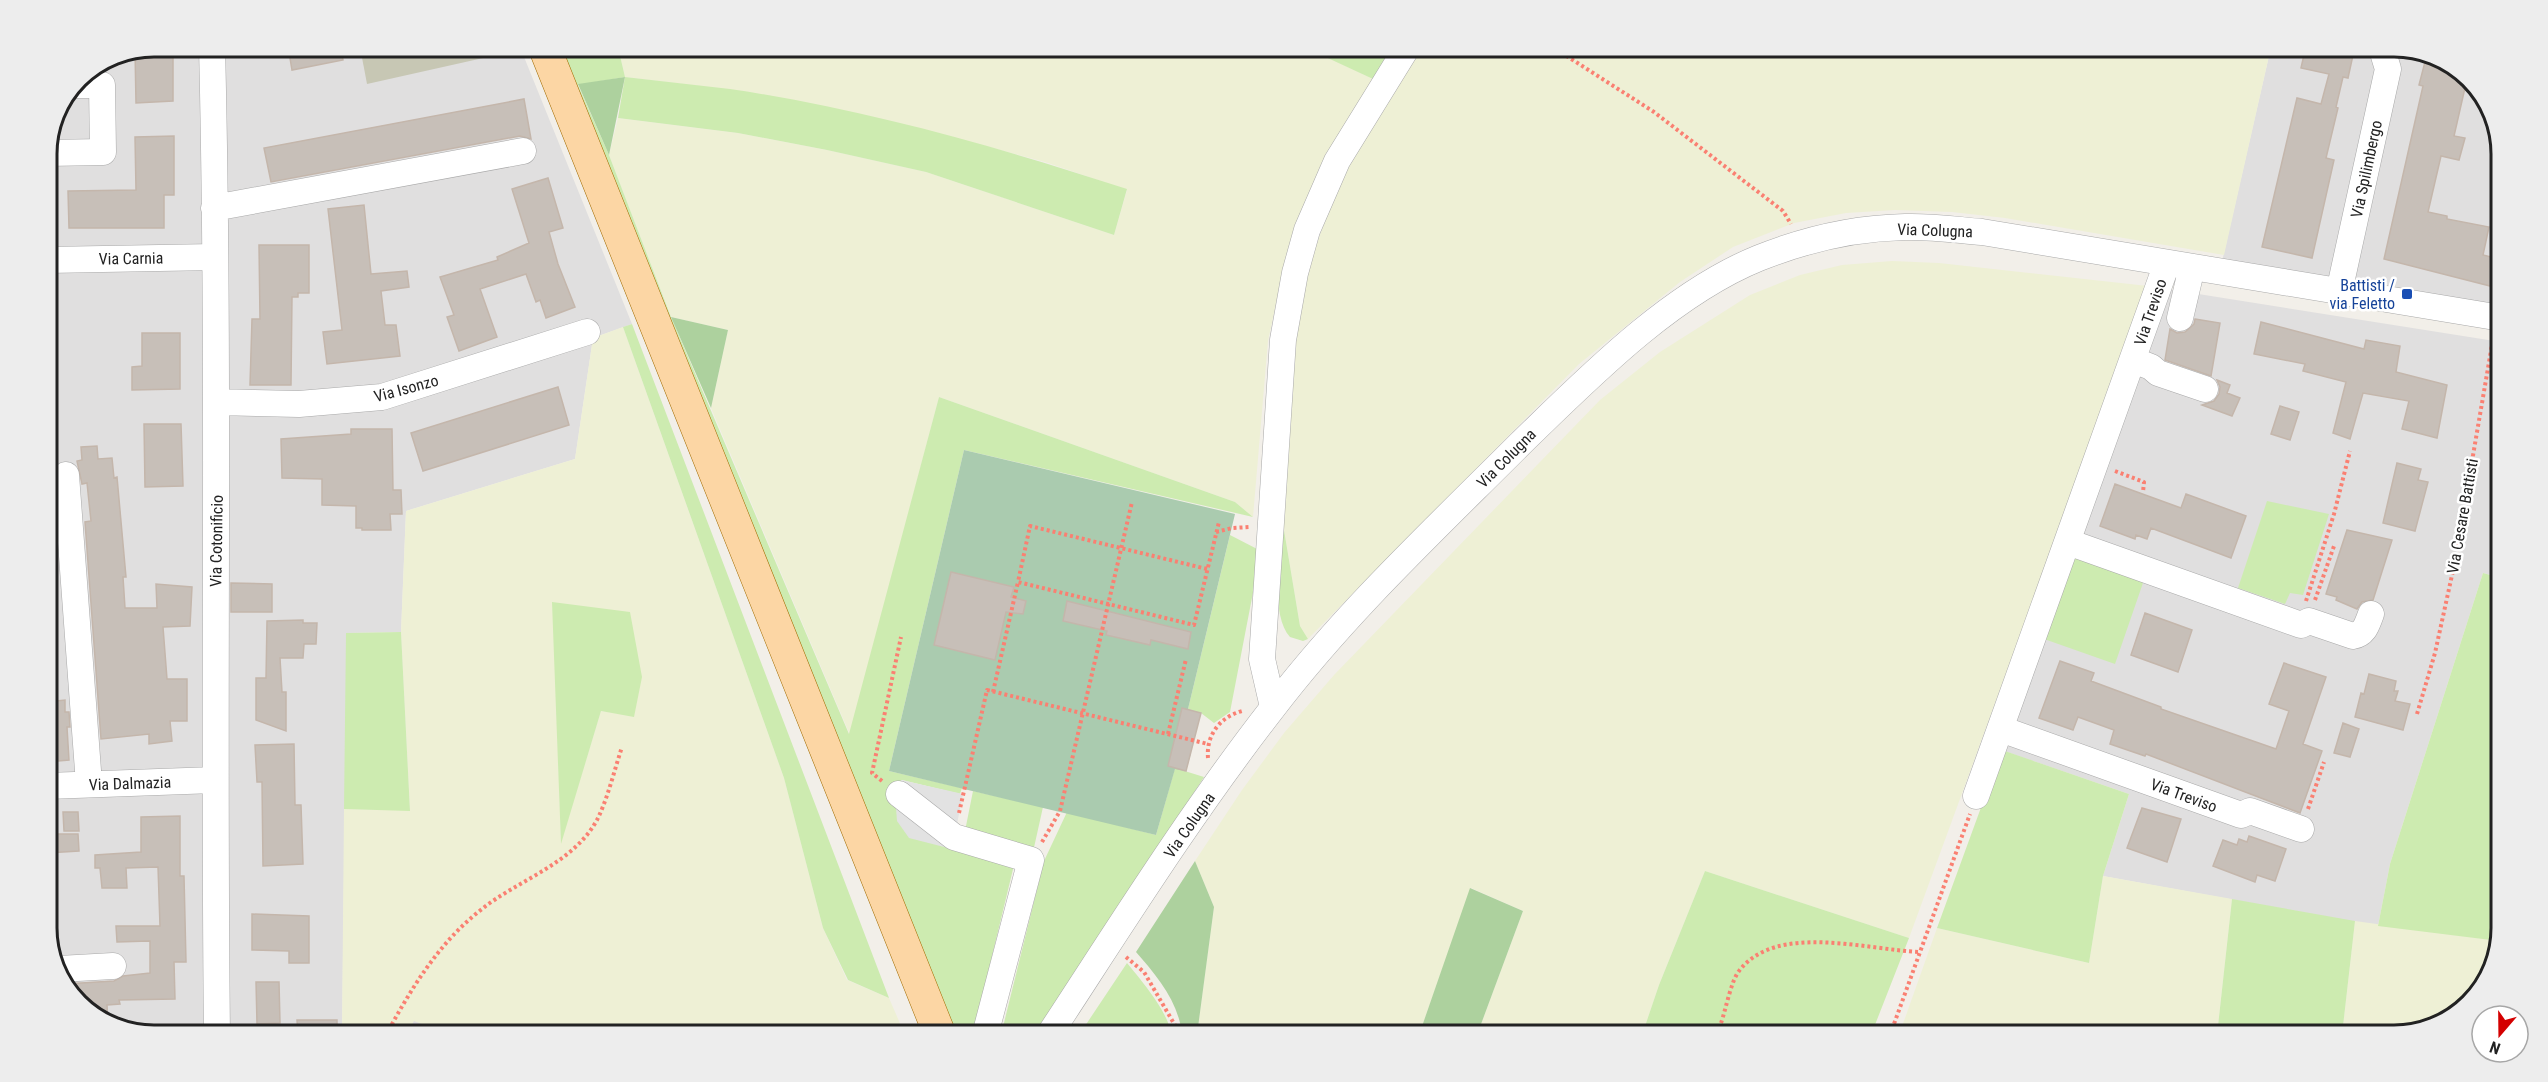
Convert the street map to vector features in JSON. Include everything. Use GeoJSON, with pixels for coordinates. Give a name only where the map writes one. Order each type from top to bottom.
{"type":"FeatureCollection","features":[{"type":"Feature","properties":{"kind":"main road"},"geometry":{"type":"LineString","coordinates":[[548,57],[936,1025]]}},
{"type":"Feature","properties":{"kind":"street","name":"Via Cotonificio"},"geometry":{"type":"LineString","coordinates":[[212,57],[217,402],[214,780],[217,1025]]}},
{"type":"Feature","properties":{"kind":"street"},"geometry":{"type":"LineString","coordinates":[[1273,707],[1262,659],[1283,340],[1295,273],[1304,240],[1337,161],[1401,57]]}},
{"type":"Feature","properties":{"kind":"street","name":"Via Spilimbergo"},"geometry":{"type":"LineString","coordinates":[[2339,292],[2388,69],[2384,57]]}},
{"type":"Feature","properties":{"kind":"street"},"geometry":{"type":"LineString","coordinates":[[57,153],[102,152],[102,85],[85,85]]}},
{"type":"Feature","properties":{"kind":"street"},"geometry":{"type":"LineString","coordinates":[[214,208],[524,151]]}},
{"type":"Feature","properties":{"kind":"street","name":"Via Colugna"},"geometry":{"type":"LineString","coordinates":[[1055,1025],[1220,780],[1273,707],[1366,597],[1590,375],[1673,309],[1714,281],[1758,258],[1803,243],[1834,236],[1915,227],[1982,232],[2167,263]]}},
{"type":"Feature","properties":{"kind":"street","name":"Via Carnia"},"geometry":{"type":"LineString","coordinates":[[57,260],[215,257]]}},
{"type":"Feature","properties":{"kind":"street"},"geometry":{"type":"LineString","coordinates":[[2167,263],[2491,316]]}},
{"type":"Feature","properties":{"kind":"street","name":"Via Treviso"},"geometry":{"type":"LineString","coordinates":[[1976,796],[2167,263]]}},
{"type":"Feature","properties":{"kind":"street"},"geometry":{"type":"LineString","coordinates":[[2180,318],[2192,267]]}},
{"type":"Feature","properties":{"kind":"street","name":"Via Isonzo"},"geometry":{"type":"LineString","coordinates":[[217,402],[299,404],[382,397],[588,332]]}},
{"type":"Feature","properties":{"kind":"street","name":"Via Treviso"},"geometry":{"type":"LineString","coordinates":[[2133,360],[2151,367],[2158,374],[2205,389]]}},
{"type":"Feature","properties":{"kind":"street"},"geometry":{"type":"LineString","coordinates":[[66,475],[89,784]]}},
{"type":"Feature","properties":{"kind":"street"},"geometry":{"type":"LineString","coordinates":[[2068,542],[2302,623],[2353,636],[2366,628],[2371,614]]}},
{"type":"Feature","properties":{"kind":"street","name":"Via Treviso"},"geometry":{"type":"LineString","coordinates":[[2001,729],[2241,815],[2250,811],[2301,829]]}},
{"type":"Feature","properties":{"kind":"street","name":"Via Dalmazia"},"geometry":{"type":"LineString","coordinates":[[57,786],[214,780]]}},
{"type":"Feature","properties":{"kind":"street"},"geometry":{"type":"LineString","coordinates":[[899,794],[954,837],[1031,860],[988,1025]]}},
{"type":"Feature","properties":{"kind":"street"},"geometry":{"type":"LineString","coordinates":[[66,969],[113,966]]}},
{"type":"Feature","properties":{"kind":"path"},"geometry":{"type":"LineString","coordinates":[[1568,57],[1654,112],[1739,175],[1783,211],[1803,243]]}},
{"type":"Feature","properties":{"kind":"path","name":"Via Cesare Battisti"},"geometry":{"type":"LineString","coordinates":[[2417,714],[2435,653],[2454,566],[2491,361]]}},
{"type":"Feature","properties":{"kind":"path"},"geometry":{"type":"LineString","coordinates":[[2302,623],[2350,451]]}},
{"type":"Feature","properties":{"kind":"path"},"geometry":{"type":"LineString","coordinates":[[2108,469],[2144,482],[2143,492]]}},
{"type":"Feature","properties":{"kind":"path"},"geometry":{"type":"LineString","coordinates":[[1031,860],[1060,811],[1132,502]]}},
{"type":"Feature","properties":{"kind":"path"},"geometry":{"type":"LineString","coordinates":[[1018,582],[1194,625],[1219,522]]}},
{"type":"Feature","properties":{"kind":"path"},"geometry":{"type":"LineString","coordinates":[[993,692],[1030,525],[1208,569]]}},
{"type":"Feature","properties":{"kind":"path"},"geometry":{"type":"LineString","coordinates":[[1216,532],[1232,528],[1271,526]]}},
{"type":"Feature","properties":{"kind":"path"},"geometry":{"type":"LineString","coordinates":[[2302,623],[2334,546]]}},
{"type":"Feature","properties":{"kind":"path"},"geometry":{"type":"LineString","coordinates":[[899,794],[872,773],[902,637]]}},
{"type":"Feature","properties":{"kind":"path"},"geometry":{"type":"LineString","coordinates":[[1168,734],[1186,659]]}},
{"type":"Feature","properties":{"kind":"path"},"geometry":{"type":"LineString","coordinates":[[964,789],[987,690],[1168,734],[1207,746],[1217,725]]}},
{"type":"Feature","properties":{"kind":"path"},"geometry":{"type":"LineString","coordinates":[[391,1025],[411,989],[449,941],[481,909],[561,859],[584,837],[597,820],[622,747]]}},
{"type":"Feature","properties":{"kind":"path"},"geometry":{"type":"LineString","coordinates":[[2301,829],[2324,762]]}},
{"type":"Feature","properties":{"kind":"path"},"geometry":{"type":"LineString","coordinates":[[1894,1025],[1976,796]]}},
{"type":"Feature","properties":{"kind":"path"},"geometry":{"type":"LineString","coordinates":[[1721,1023],[1738,972],[1757,953],[1804,941],[1920,952]]}},
{"type":"Feature","properties":{"kind":"path"},"geometry":{"type":"LineString","coordinates":[[1108,944],[1144,972],[1175,1025]]}},
{"type":"Feature","properties":{"kind":"shaded area"},"geometry":{"type":"Polygon","coordinates":[[[154,57],[524,57],[632,324],[593,338],[575,459],[406,511],[401,632],[347,633],[342,1025],[154,1025],[135,1023],[105,1012],[85,997],[70,977],[60,953],[57,935],[57,147],[64,117],[73,100],[85,85],[100,73],[117,64],[154,57]]]}},
{"type":"Feature","properties":{"kind":"shaded area"},"geometry":{"type":"Polygon","coordinates":[[[362,57],[487,57],[367,84],[362,57]]]}},
{"type":"Feature","properties":{"kind":"shaded area"},"geometry":{"type":"Polygon","coordinates":[[[620,57],[1327,57],[1373,79],[1323,163],[1287,253],[1268,341],[1253,517],[1235,502],[939,397],[850,735],[711,408],[728,330],[671,317],[609,155],[618,118],[738,133],[926,172],[1114,235],[1127,190],[1045,162],[894,122],[731,90],[625,77],[620,57]]]}},
{"type":"Feature","properties":{"kind":"shaded area"},"geometry":{"type":"Polygon","coordinates":[[[1414,57],[2269,57],[2224,255],[2005,218],[1952,212],[1895,210],[1846,213],[1794,223],[1733,247],[1680,282],[1579,364],[1308,639],[1300,626],[1283,524],[1298,314],[1305,277],[1337,187],[1363,139],[1414,57]]]}},
{"type":"Feature","properties":{"kind":"shaded area"},"geometry":{"type":"Polygon","coordinates":[[[2269,57],[2413,59],[2431,64],[2453,77],[2463,85],[2478,105],[2486,123],[2491,147],[2491,310],[2221,266],[2269,57]]]}},
{"type":"Feature","properties":{"kind":"shaded area"},"geometry":{"type":"Polygon","coordinates":[[[1892,261],[1939,263],[2148,286],[1909,938],[1705,871],[1645,1025],[1481,1025],[1523,911],[1471,888],[1423,1025],[1198,1025],[1214,907],[1195,861],[1242,790],[1284,733],[1334,675],[1600,400],[1660,352],[1750,295],[1800,275],[1842,265],[1892,261]]]}},
{"type":"Feature","properties":{"kind":"shaded area"},"geometry":{"type":"Polygon","coordinates":[[[2148,286],[2491,340],[2491,575],[2483,573],[2390,864],[2378,926],[2103,876],[2129,794],[1981,743],[2148,286]]]}},
{"type":"Feature","properties":{"kind":"shaded area"},"geometry":{"type":"Polygon","coordinates":[[[623,327],[784,778],[823,928],[847,980],[889,998],[901,1025],[424,1025],[414,1021],[412,1025],[342,1025],[344,809],[410,810],[401,632],[406,511],[575,459],[593,338],[623,327]],[[553,602],[561,841],[601,711],[634,716],[553,602]]]}},
{"type":"Feature","properties":{"kind":"shaded area"},"geometry":{"type":"Polygon","coordinates":[[[901,780],[963,794],[952,849],[909,838],[897,821],[896,808],[901,780]]]}},
{"type":"Feature","properties":{"kind":"shaded area"},"geometry":{"type":"Polygon","coordinates":[[[2103,876],[2232,899],[2218,1025],[1903,1025],[1937,928],[2089,963],[2103,876]]]}},
{"type":"Feature","properties":{"kind":"shaded area"},"geometry":{"type":"Polygon","coordinates":[[[2355,921],[2490,940],[2484,965],[2478,977],[2463,997],[2448,1009],[2425,1020],[2407,1024],[2343,1025],[2355,921]]]}},
{"type":"Feature","properties":{"kind":"shaded area"},"geometry":{"type":"Polygon","coordinates":[[[414,1020],[426,1025],[411,1025],[414,1020]]]}},
{"type":"Feature","properties":{"kind":"green space"},"geometry":{"type":"Polygon","coordinates":[[[558,57],[620,57],[625,77],[578,85],[609,155],[671,317],[849,734],[939,397],[1235,502],[1253,517],[964,450],[889,771],[962,788],[960,794],[902,780],[896,808],[952,849],[1014,865],[975,1025],[943,1025],[558,57]]]}},
{"type":"Feature","properties":{"kind":"green space"},"geometry":{"type":"Polygon","coordinates":[[[1326,57],[1386,57],[1373,79],[1326,57]]]}},
{"type":"Feature","properties":{"kind":"green space"},"geometry":{"type":"Polygon","coordinates":[[[625,77],[781,97],[881,118],[1030,158],[1127,189],[1114,235],[926,172],[738,133],[618,118],[625,77]]]}},
{"type":"Feature","properties":{"kind":"green space"},"geometry":{"type":"Polygon","coordinates":[[[625,77],[609,155],[578,84],[625,77]]]}},
{"type":"Feature","properties":{"kind":"green space"},"geometry":{"type":"Polygon","coordinates":[[[671,317],[728,330],[711,408],[671,317]]]}},
{"type":"Feature","properties":{"kind":"green space"},"geometry":{"type":"Polygon","coordinates":[[[632,324],[889,998],[848,980],[823,928],[784,778],[623,327],[632,324]]]}},
{"type":"Feature","properties":{"kind":"green space"},"geometry":{"type":"Polygon","coordinates":[[[964,450],[1235,514],[1188,709],[1201,713],[1186,771],[1175,769],[1156,835],[889,771],[964,450]]]}},
{"type":"Feature","properties":{"kind":"green space"},"geometry":{"type":"Polygon","coordinates":[[[2267,501],[2329,514],[2303,595],[2290,593],[2285,604],[2238,588],[2267,501]]]}},
{"type":"Feature","properties":{"kind":"green space"},"geometry":{"type":"Polygon","coordinates":[[[1283,524],[1300,626],[1308,639],[1303,641],[1290,637],[1280,614],[1278,583],[1283,524]]]}},
{"type":"Feature","properties":{"kind":"green space"},"geometry":{"type":"Polygon","coordinates":[[[1230,535],[1261,551],[1230,712],[1214,723],[1201,713],[1188,709],[1230,535]]]}},
{"type":"Feature","properties":{"kind":"green space"},"geometry":{"type":"Polygon","coordinates":[[[2073,555],[2144,580],[2115,664],[2044,639],[2073,555]]]}},
{"type":"Feature","properties":{"kind":"green space"},"geometry":{"type":"Polygon","coordinates":[[[2483,573],[2491,575],[2490,940],[2378,926],[2390,864],[2483,573]]]}},
{"type":"Feature","properties":{"kind":"green space"},"geometry":{"type":"Polygon","coordinates":[[[552,602],[630,612],[642,677],[634,717],[601,711],[561,844],[552,602]]]}},
{"type":"Feature","properties":{"kind":"green space"},"geometry":{"type":"Polygon","coordinates":[[[401,632],[410,811],[344,809],[346,633],[401,632]]]}},
{"type":"Feature","properties":{"kind":"green space"},"geometry":{"type":"Polygon","coordinates":[[[2002,750],[2129,794],[2103,876],[2089,963],[1937,928],[2002,750]]]}},
{"type":"Feature","properties":{"kind":"green space"},"geometry":{"type":"Polygon","coordinates":[[[1175,768],[1204,777],[1044,1025],[1003,1025],[1044,861],[1067,812],[1156,835],[1175,768]]]}},
{"type":"Feature","properties":{"kind":"green space"},"geometry":{"type":"Polygon","coordinates":[[[973,791],[1043,807],[1033,852],[964,836],[973,791]]]}},
{"type":"Feature","properties":{"kind":"green space"},"geometry":{"type":"Polygon","coordinates":[[[1195,861],[1214,907],[1198,1025],[1180,1025],[1166,990],[1136,952],[1195,861]]]}},
{"type":"Feature","properties":{"kind":"green space"},"geometry":{"type":"Polygon","coordinates":[[[1705,871],[1909,938],[1875,1025],[1645,1025],[1705,871]]]}},
{"type":"Feature","properties":{"kind":"green space"},"geometry":{"type":"Polygon","coordinates":[[[1470,888],[1523,911],[1481,1025],[1422,1025],[1470,888]]]}},
{"type":"Feature","properties":{"kind":"green space"},"geometry":{"type":"Polygon","coordinates":[[[2232,899],[2355,921],[2343,1025],[2218,1025],[2232,899]]]}},
{"type":"Feature","properties":{"kind":"green space"},"geometry":{"type":"Polygon","coordinates":[[[1127,963],[1160,1007],[1168,1025],[1086,1025],[1127,963]]]}},
{"type":"Feature","properties":{"kind":"building"},"geometry":{"type":"Polygon","coordinates":[[[173,57],[173,101],[136,103],[135,59],[173,57]]]}},
{"type":"Feature","properties":{"kind":"building"},"geometry":{"type":"Polygon","coordinates":[[[290,57],[342,57],[343,60],[292,70],[290,57]]]}},
{"type":"Feature","properties":{"kind":"building"},"geometry":{"type":"Polygon","coordinates":[[[2304,57],[2353,57],[2348,78],[2343,77],[2336,107],[2338,108],[2326,158],[2334,160],[2312,258],[2262,247],[2297,98],[2321,104],[2329,74],[2301,68],[2304,57]]]}},
{"type":"Feature","properties":{"kind":"building"},"geometry":{"type":"Polygon","coordinates":[[[2425,62],[2443,70],[2465,88],[2454,136],[2465,138],[2459,160],[2441,156],[2428,212],[2447,216],[2447,219],[2489,227],[2483,255],[2491,257],[2491,286],[2384,259],[2423,86],[2419,85],[2425,62]]]}},
{"type":"Feature","properties":{"kind":"building"},"geometry":{"type":"Polygon","coordinates":[[[524,99],[531,139],[520,136],[271,182],[264,148],[524,99]]]}},
{"type":"Feature","properties":{"kind":"building"},"geometry":{"type":"Polygon","coordinates":[[[174,136],[174,195],[164,195],[164,228],[69,228],[68,191],[136,190],[135,137],[174,136]]]}},
{"type":"Feature","properties":{"kind":"building"},"geometry":{"type":"Polygon","coordinates":[[[548,178],[563,228],[549,232],[558,264],[575,307],[546,318],[540,300],[536,302],[526,274],[480,289],[497,337],[459,351],[447,317],[454,315],[440,277],[498,260],[497,257],[529,243],[512,189],[548,178]]]}},
{"type":"Feature","properties":{"kind":"building"},"geometry":{"type":"Polygon","coordinates":[[[364,205],[371,274],[407,271],[409,287],[381,291],[385,325],[396,325],[400,356],[327,364],[323,332],[342,330],[328,209],[364,205]]]}},
{"type":"Feature","properties":{"kind":"building"},"geometry":{"type":"Polygon","coordinates":[[[259,245],[309,245],[309,293],[298,293],[298,297],[292,297],[291,385],[250,385],[252,319],[260,319],[259,245]]]}},
{"type":"Feature","properties":{"kind":"building"},"geometry":{"type":"Polygon","coordinates":[[[2195,319],[2220,323],[2211,376],[2165,360],[2170,329],[2177,333],[2185,332],[2194,324],[2195,319]]]}},
{"type":"Feature","properties":{"kind":"building"},"geometry":{"type":"Polygon","coordinates":[[[2261,322],[2364,349],[2366,340],[2400,346],[2396,372],[2447,385],[2437,438],[2402,429],[2409,401],[2363,393],[2350,439],[2333,433],[2346,382],[2303,371],[2305,364],[2254,354],[2261,322]]]}},
{"type":"Feature","properties":{"kind":"building"},"geometry":{"type":"Polygon","coordinates":[[[142,333],[180,333],[180,389],[132,390],[132,367],[142,366],[142,333]]]}},
{"type":"Feature","properties":{"kind":"building"},"geometry":{"type":"Polygon","coordinates":[[[2217,380],[2230,385],[2227,393],[2240,398],[2232,416],[2202,405],[2214,401],[2219,394],[2220,387],[2217,380]]]}},
{"type":"Feature","properties":{"kind":"building"},"geometry":{"type":"Polygon","coordinates":[[[558,387],[569,425],[423,471],[411,433],[558,387]]]}},
{"type":"Feature","properties":{"kind":"building"},"geometry":{"type":"Polygon","coordinates":[[[2280,406],[2299,412],[2290,440],[2271,434],[2280,406]]]}},
{"type":"Feature","properties":{"kind":"building"},"geometry":{"type":"Polygon","coordinates":[[[144,424],[181,424],[183,486],[145,487],[144,424]]]}},
{"type":"Feature","properties":{"kind":"building"},"geometry":{"type":"Polygon","coordinates":[[[351,429],[392,429],[393,490],[401,490],[402,514],[390,514],[391,530],[356,528],[356,506],[322,505],[322,479],[282,478],[281,439],[351,434],[351,429]]]}},
{"type":"Feature","properties":{"kind":"building"},"geometry":{"type":"Polygon","coordinates":[[[97,446],[98,459],[112,458],[114,478],[117,477],[126,577],[123,577],[125,608],[157,608],[156,584],[192,587],[190,626],[163,627],[167,679],[187,679],[187,721],[170,721],[172,741],[149,744],[149,734],[101,739],[85,522],[91,521],[87,483],[82,484],[77,461],[82,460],[81,447],[97,446]]]}},
{"type":"Feature","properties":{"kind":"building"},"geometry":{"type":"Polygon","coordinates":[[[2397,463],[2421,469],[2418,480],[2428,482],[2415,531],[2383,523],[2397,463]]]}},
{"type":"Feature","properties":{"kind":"building"},"geometry":{"type":"Polygon","coordinates":[[[2115,484],[2181,508],[2186,494],[2246,516],[2231,558],[2151,528],[2147,539],[2136,535],[2135,539],[2100,526],[2115,484]]]}},
{"type":"Feature","properties":{"kind":"building"},"geometry":{"type":"Polygon","coordinates":[[[2347,530],[2392,540],[2373,600],[2362,602],[2357,609],[2336,600],[2337,597],[2326,594],[2347,530]]]}},
{"type":"Feature","properties":{"kind":"building"},"geometry":{"type":"Polygon","coordinates":[[[951,572],[1014,587],[1011,597],[1026,601],[1023,614],[1006,612],[995,660],[934,645],[951,572]]]}},
{"type":"Feature","properties":{"kind":"building"},"geometry":{"type":"Polygon","coordinates":[[[231,583],[272,584],[272,612],[231,612],[231,583]]]}},
{"type":"Feature","properties":{"kind":"building"},"geometry":{"type":"Polygon","coordinates":[[[1067,601],[1191,632],[1188,649],[1151,640],[1150,645],[1106,635],[1107,631],[1063,621],[1067,601]]]}},
{"type":"Feature","properties":{"kind":"building"},"geometry":{"type":"Polygon","coordinates":[[[2145,613],[2192,630],[2178,672],[2131,655],[2145,613]]]}},
{"type":"Feature","properties":{"kind":"building"},"geometry":{"type":"Polygon","coordinates":[[[303,620],[303,623],[317,623],[316,644],[304,644],[303,658],[280,658],[282,692],[286,692],[286,731],[256,720],[256,678],[266,678],[267,621],[303,620]]]}},
{"type":"Feature","properties":{"kind":"building"},"geometry":{"type":"Polygon","coordinates":[[[2060,661],[2094,673],[2091,681],[2161,707],[2161,709],[2276,749],[2289,711],[2269,704],[2284,663],[2326,677],[2303,744],[2322,751],[2300,813],[2146,754],[2145,756],[2110,744],[2114,730],[2078,717],[2073,730],[2039,718],[2060,661]]]}},
{"type":"Feature","properties":{"kind":"building"},"geometry":{"type":"Polygon","coordinates":[[[2369,674],[2396,681],[2394,691],[2398,691],[2395,701],[2410,704],[2403,730],[2355,717],[2369,674]]]}},
{"type":"Feature","properties":{"kind":"building"},"geometry":{"type":"Polygon","coordinates":[[[65,700],[65,712],[69,712],[70,727],[67,727],[69,760],[57,761],[57,701],[65,700]]]}},
{"type":"Feature","properties":{"kind":"building"},"geometry":{"type":"Polygon","coordinates":[[[1182,708],[1201,713],[1186,771],[1168,766],[1182,708]]]}},
{"type":"Feature","properties":{"kind":"building"},"geometry":{"type":"Polygon","coordinates":[[[2343,723],[2359,729],[2350,757],[2334,753],[2343,723]]]}},
{"type":"Feature","properties":{"kind":"building"},"geometry":{"type":"Polygon","coordinates":[[[294,744],[295,805],[301,805],[303,864],[263,866],[262,782],[257,782],[255,745],[294,744]]]}},
{"type":"Feature","properties":{"kind":"building"},"geometry":{"type":"Polygon","coordinates":[[[2142,808],[2181,819],[2167,862],[2127,848],[2142,808]]]}},
{"type":"Feature","properties":{"kind":"building"},"geometry":{"type":"Polygon","coordinates":[[[63,812],[78,812],[79,831],[64,831],[63,812]]]}},
{"type":"Feature","properties":{"kind":"building"},"geometry":{"type":"Polygon","coordinates":[[[180,816],[180,876],[184,876],[186,962],[174,962],[175,999],[119,1000],[120,1004],[107,1005],[107,1013],[85,997],[74,983],[114,981],[123,976],[150,973],[150,941],[117,942],[116,926],[160,926],[158,867],[126,868],[127,888],[102,888],[100,868],[95,868],[95,855],[141,852],[141,817],[180,816]]]}},
{"type":"Feature","properties":{"kind":"building"},"geometry":{"type":"Polygon","coordinates":[[[57,834],[78,834],[79,851],[57,852],[57,834]]]}},
{"type":"Feature","properties":{"kind":"building"},"geometry":{"type":"Polygon","coordinates":[[[2249,836],[2286,849],[2275,881],[2257,875],[2255,882],[2213,866],[2223,840],[2237,845],[2239,839],[2247,842],[2249,836]]]}},
{"type":"Feature","properties":{"kind":"building"},"geometry":{"type":"Polygon","coordinates":[[[252,914],[309,916],[309,963],[289,963],[289,951],[252,950],[252,914]]]}},
{"type":"Feature","properties":{"kind":"building"},"geometry":{"type":"Polygon","coordinates":[[[256,982],[279,982],[280,1023],[257,1024],[256,982]]]}},
{"type":"Feature","properties":{"kind":"building"},"geometry":{"type":"Polygon","coordinates":[[[297,1020],[337,1020],[337,1025],[297,1025],[297,1020]]]}},
{"type":"Feature","properties":{"kind":"place","name":"Battisti / via Feletto"},"geometry":{"type":"Point","coordinates":[2407,294]}}]}
